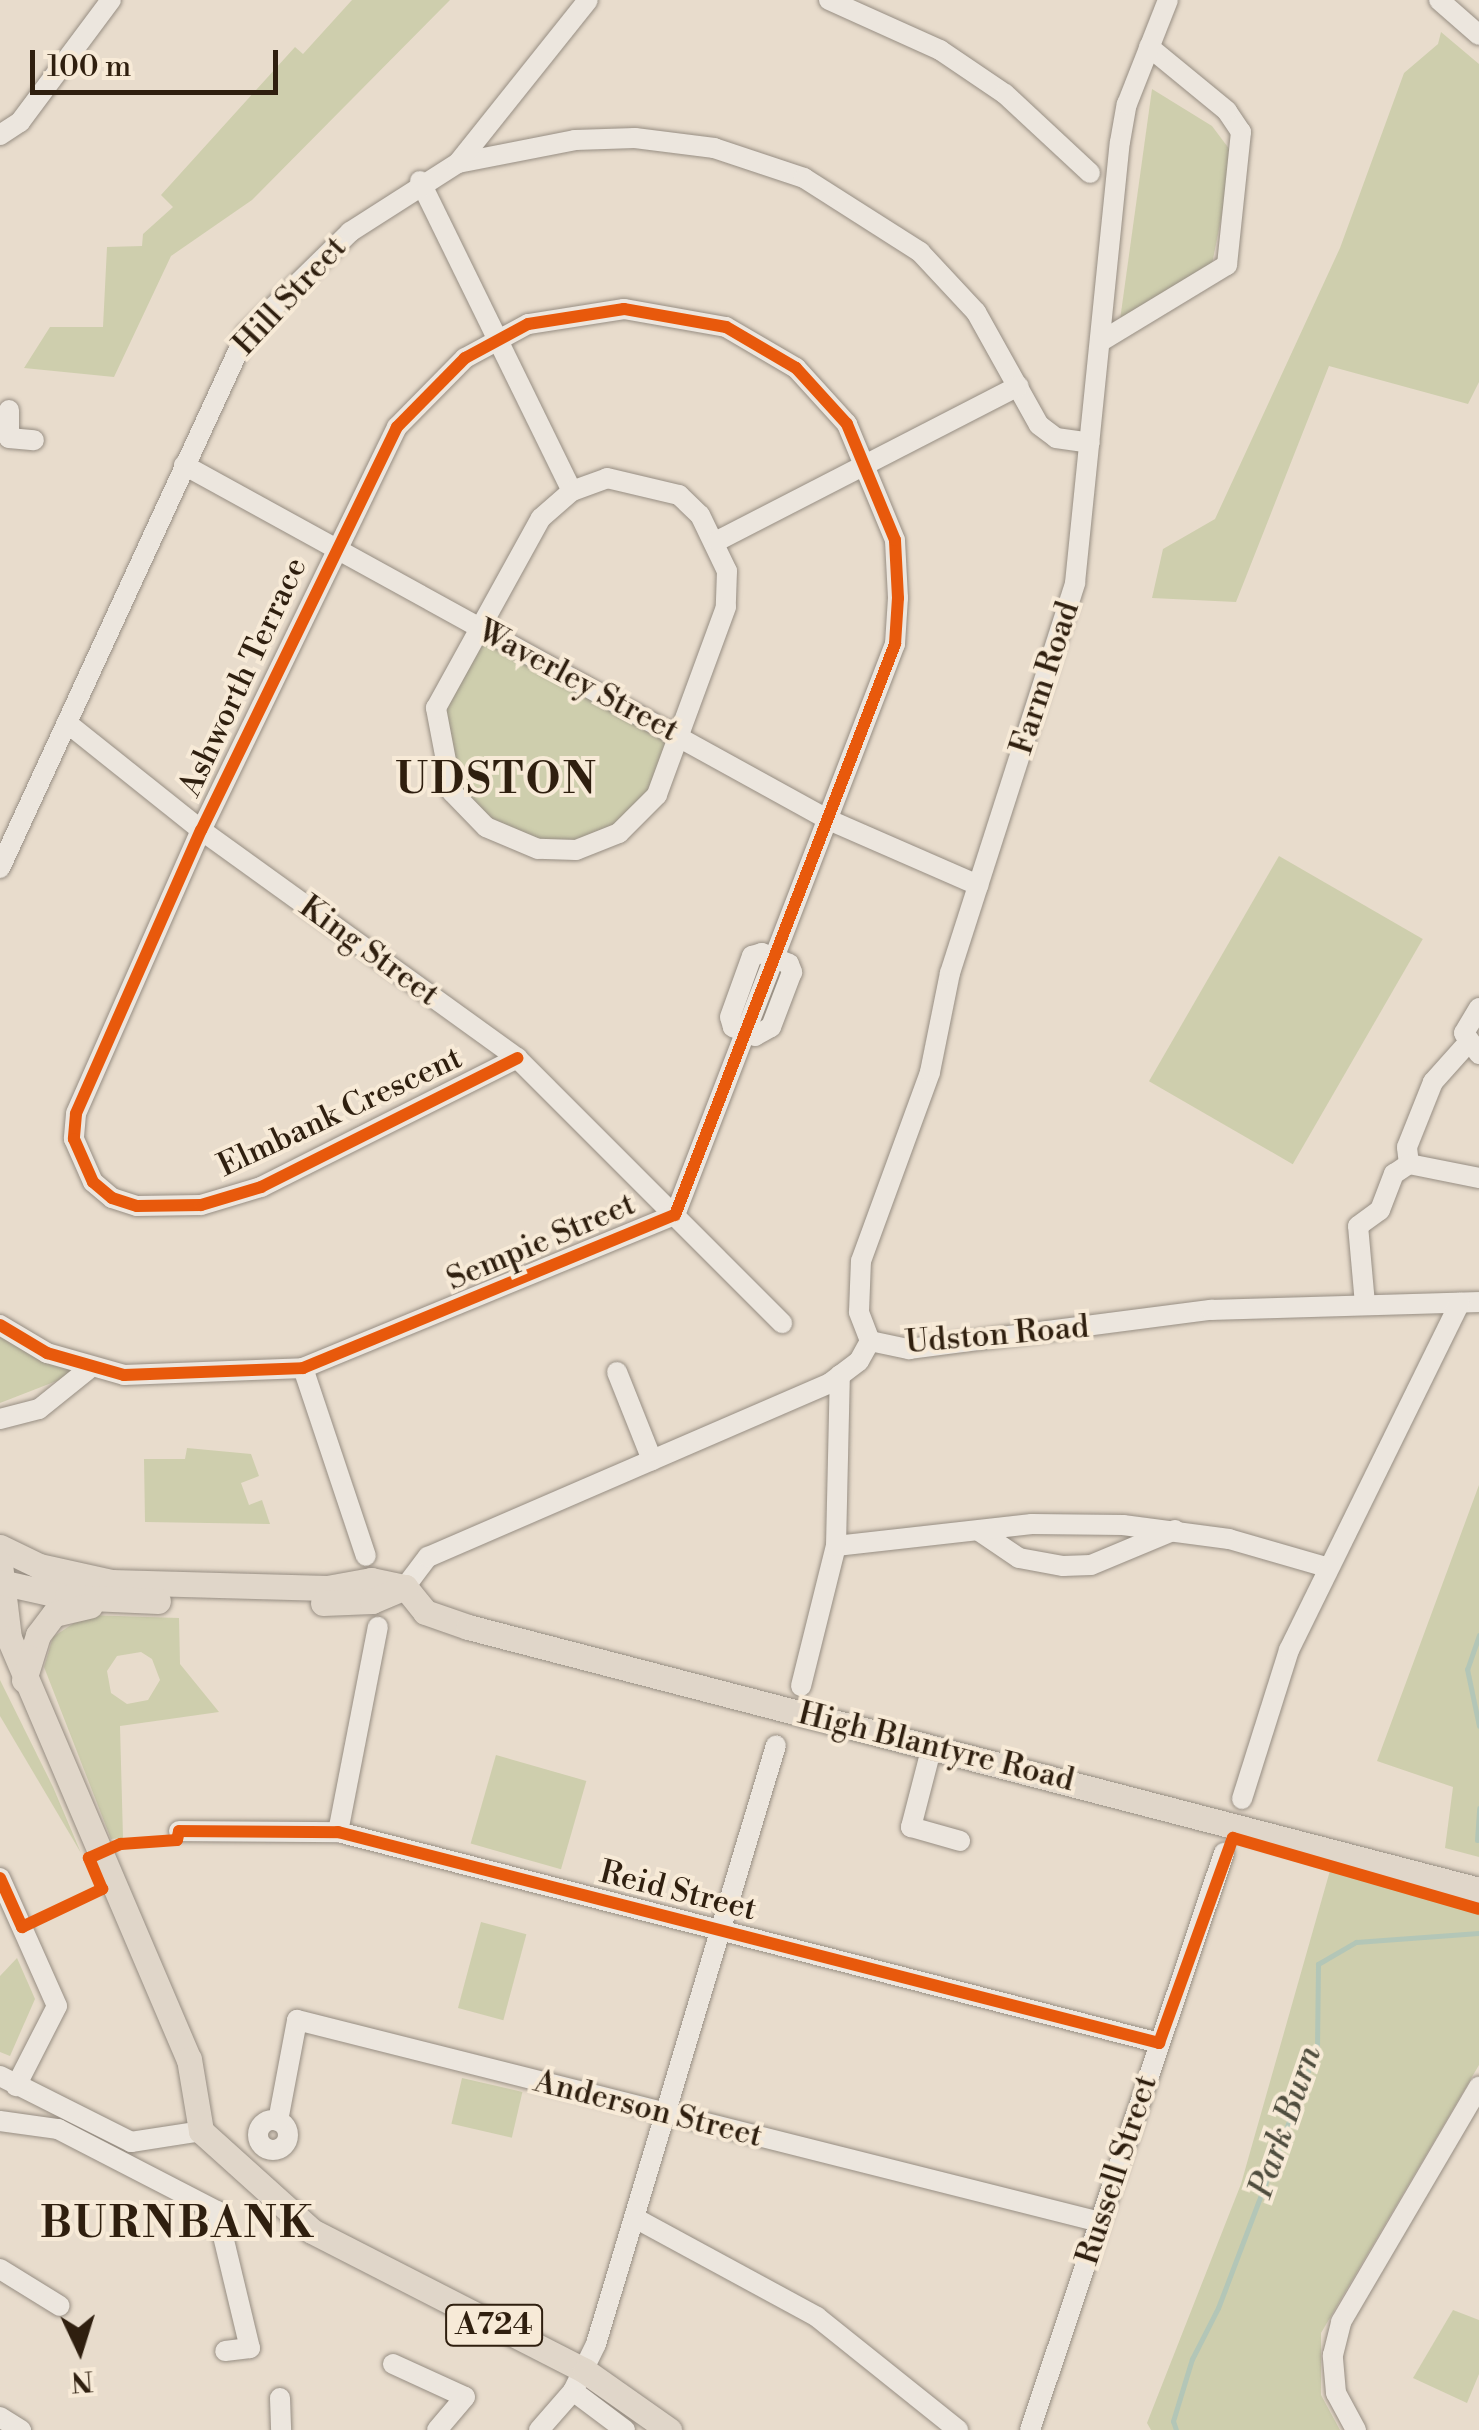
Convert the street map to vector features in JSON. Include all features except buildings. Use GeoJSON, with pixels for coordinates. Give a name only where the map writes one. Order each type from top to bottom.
{"type":"FeatureCollection","features":[{"type":"Feature","properties":{"kind":"main road"},"geometry":{"type":"LineString","coordinates":[[0,1547],[39,1566],[142,1585],[328,1588],[371,1580],[405,1587]]}},
{"type":"Feature","properties":{"kind":"main road"},"geometry":{"type":"LineString","coordinates":[[1,1577],[39,1566]]}},
{"type":"Feature","properties":{"kind":"main road"},"geometry":{"type":"LineString","coordinates":[[1,1577],[134,1602]]}},
{"type":"Feature","properties":{"kind":"main road"},"geometry":{"type":"LineString","coordinates":[[1,1577],[3,1622],[24,1680],[190,2059],[202,2130]]}},
{"type":"Feature","properties":{"kind":"main road"},"geometry":{"type":"LineString","coordinates":[[24,1680],[38,1635],[54,1614],[134,1602],[357,1602],[405,1587]]}},
{"type":"Feature","properties":{"kind":"main road","name":"High Blantyre Road"},"geometry":{"type":"LineString","coordinates":[[405,1587],[425,1612],[468,1628],[1479,1890]]}},
{"type":"Feature","properties":{"kind":"main road"},"geometry":{"type":"LineString","coordinates":[[0,1652],[24,1680]]}},
{"type":"Feature","properties":{"kind":"main road","name":"A724"},"geometry":{"type":"LineString","coordinates":[[202,2130],[312,2231],[670,2430]]}},
{"type":"Feature","properties":{"kind":"street","name":"Hill Street"},"geometry":{"type":"LineString","coordinates":[[0,868],[246,334],[300,275],[420,181],[458,163],[588,0]]}},
{"type":"Feature","properties":{"kind":"street"},"geometry":{"type":"LineString","coordinates":[[829,0],[856,4],[940,50],[1006,94],[1090,173]]}},
{"type":"Feature","properties":{"kind":"street","name":"Farm Road"},"geometry":{"type":"LineString","coordinates":[[870,1341],[860,1312],[860,1261],[930,1072],[978,885],[1058,649],[1075,583],[1103,340],[1120,142],[1168,0]]}},
{"type":"Feature","properties":{"kind":"street"},"geometry":{"type":"LineString","coordinates":[[1439,0],[1479,35]]}},
{"type":"Feature","properties":{"kind":"street"},"geometry":{"type":"LineString","coordinates":[[0,134],[20,122],[97,5]]}},
{"type":"Feature","properties":{"kind":"street"},"geometry":{"type":"LineString","coordinates":[[1103,340],[1227,264],[1241,132],[1227,112],[1149,47]]}},
{"type":"Feature","properties":{"kind":"street"},"geometry":{"type":"LineString","coordinates":[[458,163],[575,140],[635,138],[714,148],[804,178],[920,252],[976,312],[1039,425],[1056,438],[1090,444]]}},
{"type":"Feature","properties":{"kind":"street"},"geometry":{"type":"LineString","coordinates":[[420,181],[572,491]]}},
{"type":"Feature","properties":{"kind":"street","name":"Ashworth Terrace"},"geometry":{"type":"LineString","coordinates":[[201,830],[335,547],[397,427],[465,358],[497,338],[574,312],[624,309],[726,327],[796,368],[847,424],[866,459]]}},
{"type":"Feature","properties":{"kind":"street"},"geometry":{"type":"LineString","coordinates":[[717,541],[866,459],[1018,386]]}},
{"type":"Feature","properties":{"kind":"street"},"geometry":{"type":"LineString","coordinates":[[9,410],[4,438],[34,440]]}},
{"type":"Feature","properties":{"kind":"street","name":"Sempie Street"},"geometry":{"type":"LineString","coordinates":[[0,1324],[47,1353],[90,1368],[138,1375],[303,1368],[675,1215],[895,644],[895,540],[866,459]]}},
{"type":"Feature","properties":{"kind":"street","name":"Waverley Street"},"geometry":{"type":"LineString","coordinates":[[184,464],[829,820],[978,885]]}},
{"type":"Feature","properties":{"kind":"street"},"geometry":{"type":"LineString","coordinates":[[607,478],[644,482],[680,494],[717,541],[727,571],[726,607],[683,736],[657,795],[619,833],[576,850],[538,850],[486,827],[452,792],[436,708],[476,626],[541,518],[572,491],[607,478]]}},
{"type":"Feature","properties":{"kind":"street","name":"King Street"},"geometry":{"type":"LineString","coordinates":[[67,723],[201,830],[517,1058],[782,1323]]}},
{"type":"Feature","properties":{"kind":"street","name":"Elmbank Crescent"},"geometry":{"type":"LineString","coordinates":[[201,830],[76,1114],[80,1159],[112,1198],[165,1208],[260,1187],[517,1058]]}},
{"type":"Feature","properties":{"kind":"street"},"geometry":{"type":"LineString","coordinates":[[1409,1164],[1407,1147],[1432,1082],[1473,1049],[1464,1033],[1479,1008]]}},
{"type":"Feature","properties":{"kind":"street"},"geometry":{"type":"LineString","coordinates":[[1365,1304],[1358,1226],[1380,1210],[1394,1174],[1409,1164],[1479,1178]]}},
{"type":"Feature","properties":{"kind":"street"},"geometry":{"type":"LineString","coordinates":[[1242,1798],[1289,1650],[1326,1567],[1470,1303]]}},
{"type":"Feature","properties":{"kind":"street","name":"Udston Road"},"geometry":{"type":"LineString","coordinates":[[405,1587],[428,1557],[840,1375],[870,1341],[909,1350],[1211,1310],[1470,1303]]}},
{"type":"Feature","properties":{"kind":"street"},"geometry":{"type":"LineString","coordinates":[[0,1419],[39,1409],[90,1368]]}},
{"type":"Feature","properties":{"kind":"street"},"geometry":{"type":"LineString","coordinates":[[303,1368],[366,1556]]}},
{"type":"Feature","properties":{"kind":"street"},"geometry":{"type":"LineString","coordinates":[[617,1372],[652,1460]]}},
{"type":"Feature","properties":{"kind":"street"},"geometry":{"type":"LineString","coordinates":[[801,1686],[836,1546],[840,1375]]}},
{"type":"Feature","properties":{"kind":"street"},"geometry":{"type":"LineString","coordinates":[[836,1546],[1032,1524],[1177,1529],[1326,1567]]}},
{"type":"Feature","properties":{"kind":"street"},"geometry":{"type":"LineString","coordinates":[[978,1531],[1019,1558],[1063,1566],[1107,1560],[1177,1529]]}},
{"type":"Feature","properties":{"kind":"street"},"geometry":{"type":"LineString","coordinates":[[338,1832],[378,1627]]}},
{"type":"Feature","properties":{"kind":"street"},"geometry":{"type":"LineString","coordinates":[[540,2430],[579,2381],[634,2218],[776,1745]]}},
{"type":"Feature","properties":{"kind":"street"},"geometry":{"type":"LineString","coordinates":[[932,1746],[910,1827],[960,1842]]}},
{"type":"Feature","properties":{"kind":"street","name":"Reid Street"},"geometry":{"type":"LineString","coordinates":[[179,1831],[338,1832],[1159,2042]]}},
{"type":"Feature","properties":{"kind":"street","name":"Russell Street"},"geometry":{"type":"LineString","coordinates":[[1030,2430],[1224,1853]]}},
{"type":"Feature","properties":{"kind":"street"},"geometry":{"type":"LineString","coordinates":[[0,1878],[57,2006],[6,2085],[131,2142],[202,2130]]}},
{"type":"Feature","properties":{"kind":"street","name":"Anderson Street"},"geometry":{"type":"LineString","coordinates":[[278,2121],[296,2020],[1100,2222]]}},
{"type":"Feature","properties":{"kind":"street"},"geometry":{"type":"LineString","coordinates":[[1356,2430],[1336,2393],[1333,2355],[1341,2322],[1479,2086]]}},
{"type":"Feature","properties":{"kind":"street"},"geometry":{"type":"LineString","coordinates":[[0,2121],[58,2129],[217,2211],[250,2348],[225,2351]]}},
{"type":"Feature","properties":{"kind":"street"},"geometry":{"type":"LineString","coordinates":[[634,2218],[818,2317],[958,2430]]}},
{"type":"Feature","properties":{"kind":"street"},"geometry":{"type":"LineString","coordinates":[[0,2270],[60,2306]]}},
{"type":"Feature","properties":{"kind":"street"},"geometry":{"type":"LineString","coordinates":[[393,2364],[465,2397],[438,2430]]}},
{"type":"Feature","properties":{"kind":"street"},"geometry":{"type":"LineString","coordinates":[[579,2381],[625,2430]]}},
{"type":"Feature","properties":{"kind":"street"},"geometry":{"type":"LineString","coordinates":[[280,2398],[281,2430]]}},
{"type":"Feature","properties":{"kind":"street"},"geometry":{"type":"LineString","coordinates":[[0,2417],[22,2430]]}},
{"type":"Feature","properties":{"kind":"green space"},"geometry":{"type":"Polygon","coordinates":[[[352,0],[450,0],[252,200],[171,256],[114,377],[24,368],[50,327],[103,327],[107,247],[142,246],[143,234],[173,207],[161,195],[295,47],[303,54],[352,0]]]}},
{"type":"Feature","properties":{"kind":"green space"},"geometry":{"type":"Polygon","coordinates":[[[1441,32],[1479,64],[1479,382],[1468,404],[1329,366],[1236,602],[1152,598],[1163,549],[1215,519],[1340,248],[1404,73],[1438,44],[1441,32]]]}},
{"type":"Feature","properties":{"kind":"green space"},"geometry":{"type":"Polygon","coordinates":[[[1152,89],[1212,126],[1230,150],[1229,179],[1212,264],[1120,320],[1152,89]]]}},
{"type":"Feature","properties":{"kind":"green space"},"geometry":{"type":"Polygon","coordinates":[[[476,626],[683,736],[657,795],[619,833],[538,849],[452,792],[436,708],[476,626]]]}},
{"type":"Feature","properties":{"kind":"green space"},"geometry":{"type":"Polygon","coordinates":[[[1279,856],[1423,939],[1293,1164],[1149,1081],[1279,856]]]}},
{"type":"Feature","properties":{"kind":"green space"},"geometry":{"type":"Polygon","coordinates":[[[0,1325],[90,1368],[0,1403],[0,1325]]]}},
{"type":"Feature","properties":{"kind":"green space"},"geometry":{"type":"Polygon","coordinates":[[[187,1448],[251,1454],[259,1476],[241,1483],[249,1505],[262,1500],[270,1524],[145,1522],[144,1459],[185,1459],[187,1448]]]}},
{"type":"Feature","properties":{"kind":"green space"},"geometry":{"type":"Polygon","coordinates":[[[1479,1485],[1479,1857],[1445,1848],[1453,1787],[1377,1761],[1479,1485]]]}},
{"type":"Feature","properties":{"kind":"green space"},"geometry":{"type":"Polygon","coordinates":[[[86,1615],[179,1618],[180,1664],[219,1712],[120,1726],[123,1838],[111,1839],[44,1667],[53,1637],[86,1615]],[[141,1652],[117,1656],[107,1671],[111,1693],[127,1704],[148,1700],[160,1680],[152,1659],[141,1652]]]}},
{"type":"Feature","properties":{"kind":"green space"},"geometry":{"type":"Polygon","coordinates":[[[0,1680],[53,1787],[81,1853],[0,1716],[0,1680]]]}},
{"type":"Feature","properties":{"kind":"green space"},"geometry":{"type":"Polygon","coordinates":[[[496,1755],[586,1781],[561,1869],[471,1843],[496,1755]]]}},
{"type":"Feature","properties":{"kind":"green space"},"geometry":{"type":"Polygon","coordinates":[[[1331,1867],[1479,1914],[1479,2065],[1321,2333],[1321,2395],[1340,2430],[1151,2430],[1147,2423],[1241,2184],[1331,1867]]]}},
{"type":"Feature","properties":{"kind":"green space"},"geometry":{"type":"Polygon","coordinates":[[[481,1922],[526,1934],[503,2020],[458,2008],[481,1922]]]}},
{"type":"Feature","properties":{"kind":"green space"},"geometry":{"type":"Polygon","coordinates":[[[17,1958],[35,1999],[10,2056],[0,2052],[0,1976],[17,1958]]]}},
{"type":"Feature","properties":{"kind":"green space"},"geometry":{"type":"Polygon","coordinates":[[[462,2078],[522,2092],[512,2138],[451,2124],[462,2078]]]}},
{"type":"Feature","properties":{"kind":"green space"},"geometry":{"type":"Polygon","coordinates":[[[1453,2310],[1479,2320],[1479,2374],[1467,2403],[1413,2378],[1453,2310]]]}},
{"type":"Feature","properties":{"kind":"waterway"},"geometry":{"type":"LineString","coordinates":[[1479,1635],[1467,1669],[1479,1726]]}},
{"type":"Feature","properties":{"kind":"waterway"},"geometry":{"type":"LineString","coordinates":[[1477,1840],[1479,1808]]}},
{"type":"Feature","properties":{"kind":"waterway","name":"Park Burn"},"geometry":{"type":"LineString","coordinates":[[1176,2430],[1173,2421],[1192,2359],[1218,2308],[1317,2048],[1318,1964],[1356,1942],[1479,1933]]}},
{"type":"Feature","properties":{"kind":"cycle path"},"geometry":{"type":"LineString","coordinates":[[0,1325],[47,1353],[124,1375],[303,1368],[675,1215],[895,644],[898,598],[895,540],[847,424],[796,368],[726,327],[624,309],[528,324],[465,358],[397,427],[201,830],[76,1114],[74,1139],[93,1182],[112,1198],[137,1206],[201,1205],[261,1187],[517,1058]]}},
{"type":"Feature","properties":{"kind":"cycle path"},"geometry":{"type":"LineString","coordinates":[[0,1878],[22,1927],[102,1889],[89,1858],[121,1844],[177,1840],[179,1831],[338,1832],[1159,2043],[1233,1838],[1479,1909]]}},
{"type":"Feature","properties":{"kind":"district","name":"UDSTON"},"geometry":{"type":"Point","coordinates":[497,781]}},
{"type":"Feature","properties":{"kind":"district","name":"BURNBANK"},"geometry":{"type":"Point","coordinates":[178,2225]}}]}
